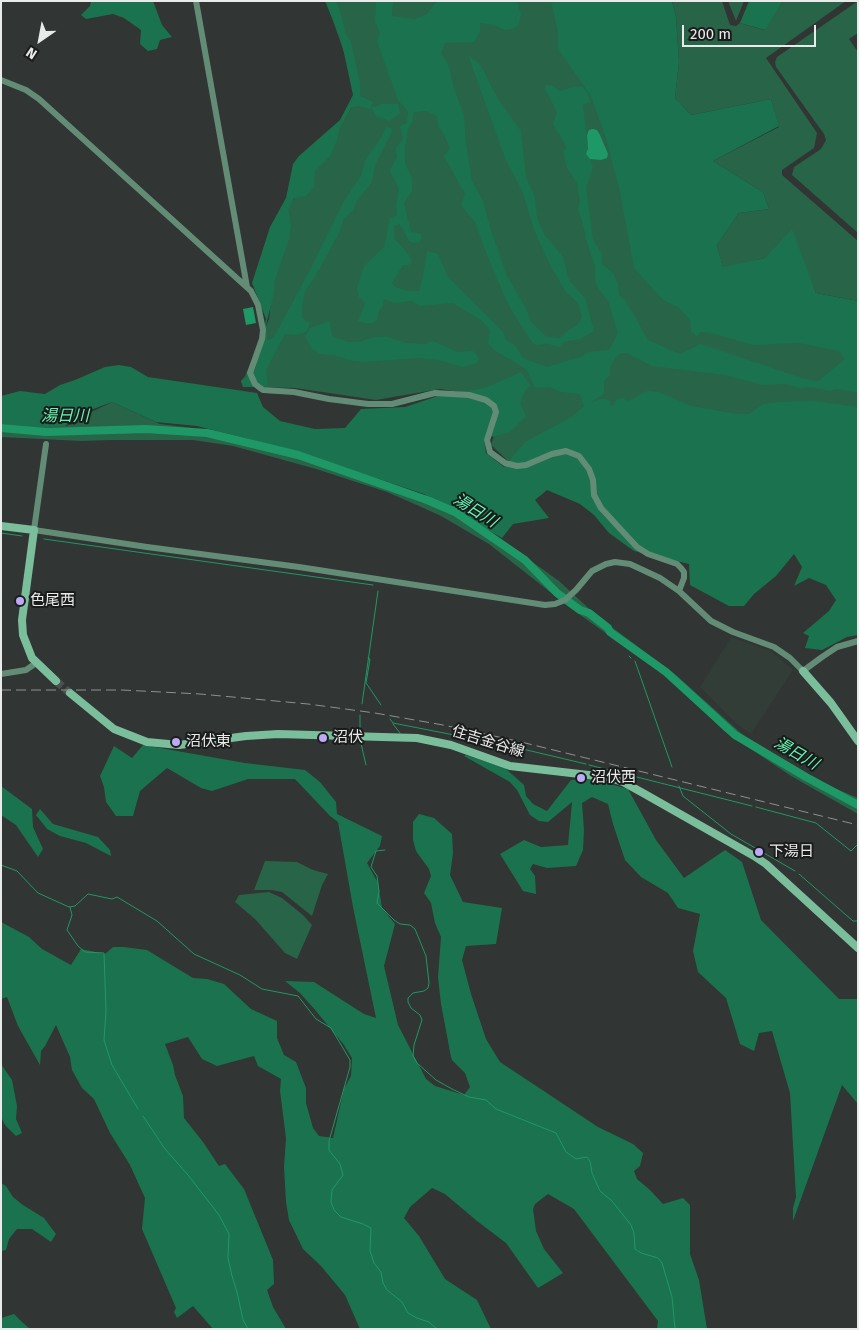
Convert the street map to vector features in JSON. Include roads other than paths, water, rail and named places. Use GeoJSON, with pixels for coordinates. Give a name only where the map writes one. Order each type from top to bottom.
{"type":"FeatureCollection","features":[{"type":"Feature","properties":{"kind":"main road"},"geometry":{"type":"LineString","coordinates":[[1,526],[34,530],[22,626],[26,645],[36,663],[56,682]]}},
{"type":"Feature","properties":{"kind":"main road"},"geometry":{"type":"LineString","coordinates":[[803,671],[858,741]]}},
{"type":"Feature","properties":{"kind":"main road","name":"住吉金谷線"},"geometry":{"type":"LineString","coordinates":[[70,693],[114,729],[147,742],[179,745],[246,736],[278,734],[417,738],[451,745],[510,766],[606,777],[622,782],[766,864],[858,948]]}},
{"type":"Feature","properties":{"kind":"street"},"geometry":{"type":"LineString","coordinates":[[196,1],[247,287]]}},
{"type":"Feature","properties":{"kind":"street"},"geometry":{"type":"LineString","coordinates":[[1,80],[25,90],[39,100],[255,296],[262,324],[262,339],[250,373],[255,384],[260,388],[263,390],[294,392],[368,404],[392,404],[435,393],[469,395],[486,400],[494,406],[496,412],[487,440],[490,452],[505,463],[517,466],[526,465],[552,454],[566,451],[579,456],[589,469],[593,480],[594,495],[601,508],[637,547],[648,554],[676,564],[684,572],[684,578],[679,591]]}},
{"type":"Feature","properties":{"kind":"street"},"geometry":{"type":"LineString","coordinates":[[46,444],[34,530],[299,567],[545,605],[560,602],[574,592],[592,571],[606,564],[615,562],[630,564],[660,578],[679,591],[711,621],[733,632],[774,647],[803,671],[837,647],[858,641]]}},
{"type":"Feature","properties":{"kind":"street"},"geometry":{"type":"LineString","coordinates":[[1,674],[26,670],[36,663]]}},
{"type":"Feature","properties":{"kind":"waterway","name":"湯日川"},"geometry":{"type":"LineString","coordinates":[[1,428],[46,432],[146,429],[207,433],[298,455],[427,500],[455,512],[525,560],[557,593],[580,610],[589,613],[608,628],[610,632],[666,672],[735,735],[858,805]]}},
{"type":"Feature","properties":{"kind":"waterway"},"geometry":{"type":"LineString","coordinates":[[1,533],[22,536]]}},
{"type":"Feature","properties":{"kind":"waterway"},"geometry":{"type":"LineString","coordinates":[[44,539],[373,585]]}},
{"type":"Feature","properties":{"kind":"waterway"},"geometry":{"type":"LineString","coordinates":[[362,704],[378,591]]}},
{"type":"Feature","properties":{"kind":"waterway"},"geometry":{"type":"LineString","coordinates":[[368,658],[370,659],[366,683],[381,705]]}},
{"type":"Feature","properties":{"kind":"waterway"},"geometry":{"type":"LineString","coordinates":[[635,661],[672,767]]}},
{"type":"Feature","properties":{"kind":"waterway"},"geometry":{"type":"LineString","coordinates":[[360,715],[360,733]]}},
{"type":"Feature","properties":{"kind":"waterway"},"geometry":{"type":"LineString","coordinates":[[390,719],[393,723],[510,746]]}},
{"type":"Feature","properties":{"kind":"waterway"},"geometry":{"type":"LineString","coordinates":[[393,724],[400,733]]}},
{"type":"Feature","properties":{"kind":"waterway"},"geometry":{"type":"LineString","coordinates":[[360,739],[366,765]]}},
{"type":"Feature","properties":{"kind":"waterway"},"geometry":{"type":"LineString","coordinates":[[514,747],[586,764]]}},
{"type":"Feature","properties":{"kind":"waterway"},"geometry":{"type":"LineString","coordinates":[[589,765],[752,806]]}},
{"type":"Feature","properties":{"kind":"waterway"},"geometry":{"type":"LineString","coordinates":[[679,786],[683,796],[731,834],[795,871]]}},
{"type":"Feature","properties":{"kind":"waterway"},"geometry":{"type":"LineString","coordinates":[[756,807],[816,823],[851,851],[858,844]]}},
{"type":"Feature","properties":{"kind":"waterway"},"geometry":{"type":"LineString","coordinates":[[385,850],[376,851],[371,867],[377,876],[379,891],[377,903],[394,920],[400,924],[410,925],[415,929],[426,956],[428,988],[424,991],[413,993],[408,998],[411,1008],[420,1015],[422,1020],[414,1045],[413,1056],[417,1063],[436,1080],[452,1089],[469,1097],[486,1100],[496,1109],[556,1133],[566,1152],[576,1159],[587,1157],[600,1191],[612,1201],[631,1225],[634,1233],[635,1249],[641,1253],[658,1258],[662,1263],[672,1297],[675,1329]]}},
{"type":"Feature","properties":{"kind":"waterway"},"geometry":{"type":"LineString","coordinates":[[1,865],[17,871],[38,893],[69,907],[75,906],[88,894],[112,899],[117,897],[157,921],[194,954],[240,975],[262,989],[298,996],[316,1019],[331,1028],[350,1060],[350,1067],[329,1141],[329,1150],[340,1164],[343,1175],[332,1190],[331,1202],[334,1210],[341,1217],[371,1228],[370,1251],[374,1263],[381,1272],[383,1283],[387,1290],[402,1302],[408,1313],[429,1322],[437,1329]]}},
{"type":"Feature","properties":{"kind":"waterway"},"geometry":{"type":"LineString","coordinates":[[799,874],[853,921],[858,921]]}},
{"type":"Feature","properties":{"kind":"waterway"},"geometry":{"type":"LineString","coordinates":[[70,907],[72,915],[67,930],[78,946],[85,952],[104,953],[106,1011],[104,1040],[112,1065],[138,1109]]}},
{"type":"Feature","properties":{"kind":"waterway"},"geometry":{"type":"LineString","coordinates":[[143,1116],[165,1149],[219,1215],[229,1234],[228,1258],[243,1320],[248,1329]]}},
{"type":"Feature","properties":{"kind":"tunnel"},"geometry":{"type":"LineString","coordinates":[[56,681],[70,693]]}},
{"type":"Feature","properties":{"kind":"railway"},"geometry":{"type":"LineString","coordinates":[[1,690],[122,690],[200,694],[308,704],[375,713],[517,741],[858,825]]}},
{"type":"Feature","properties":{"kind":"place","name":"色尾西"},"geometry":{"type":"Point","coordinates":[20,601]}},
{"type":"Feature","properties":{"kind":"place","name":"沼伏"},"geometry":{"type":"Point","coordinates":[323,738]}},
{"type":"Feature","properties":{"kind":"place","name":"沼伏東"},"geometry":{"type":"Point","coordinates":[176,742]}},
{"type":"Feature","properties":{"kind":"place","name":"沼伏西"},"geometry":{"type":"Point","coordinates":[581,778]}},
{"type":"Feature","properties":{"kind":"place","name":"下湯日"},"geometry":{"type":"Point","coordinates":[759,852]}}]}
